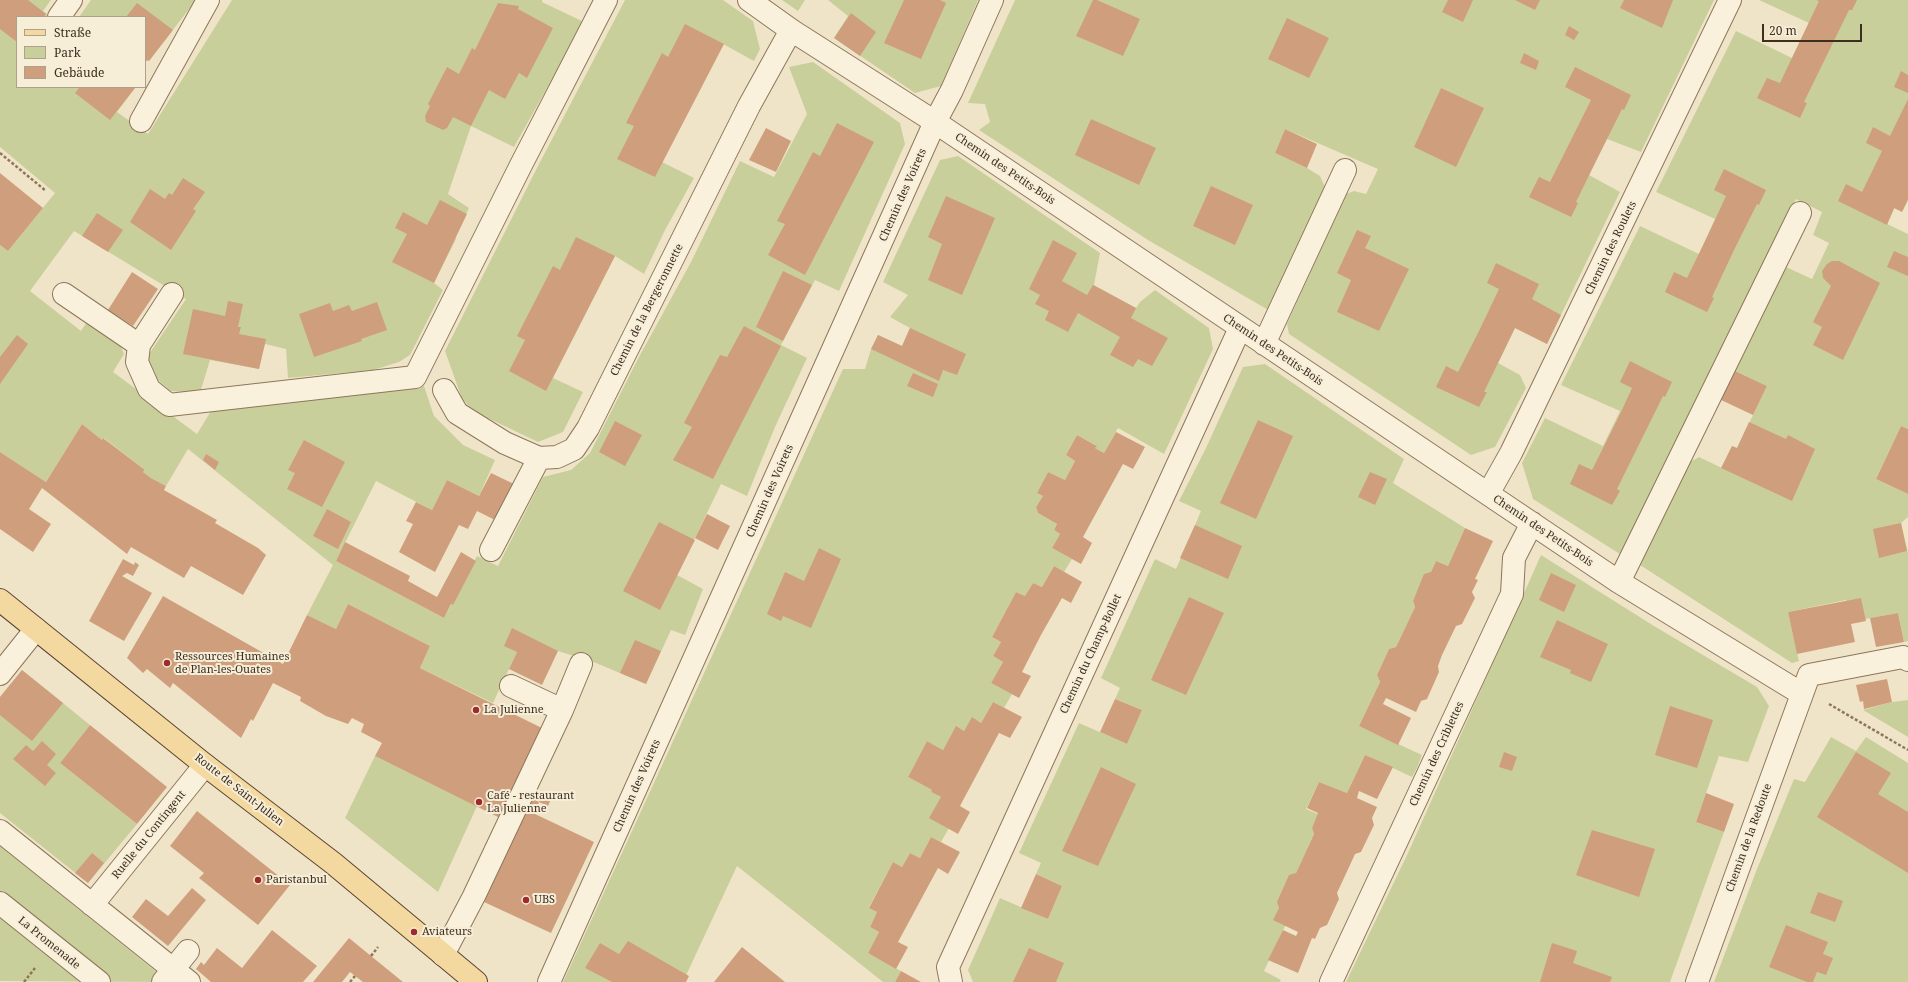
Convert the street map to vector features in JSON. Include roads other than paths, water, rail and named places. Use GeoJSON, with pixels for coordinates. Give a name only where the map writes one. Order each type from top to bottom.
{"type":"FeatureCollection","features":[{"type":"Feature","properties":{"kind":"main road","name":"Route de Saint-Julien"},"geometry":{"type":"LineString","coordinates":[[0,600],[205,765],[333,863],[476,982]]}},
{"type":"Feature","properties":{"kind":"street"},"geometry":{"type":"LineString","coordinates":[[61,16],[71,0]]}},
{"type":"Feature","properties":{"kind":"street"},"geometry":{"type":"LineString","coordinates":[[140,121],[208,0]]}},
{"type":"Feature","properties":{"kind":"street"},"geometry":{"type":"LineString","coordinates":[[172,294],[139,345],[137,362],[149,389],[169,405],[415,376],[606,0]]}},
{"type":"Feature","properties":{"kind":"street","name":"Chemin des Petits-Bois"},"geometry":{"type":"LineString","coordinates":[[749,0],[791,30],[935,122],[1619,582],[1802,694]]}},
{"type":"Feature","properties":{"kind":"street","name":"Chemin des Voirets"},"geometry":{"type":"LineString","coordinates":[[549,982],[935,122],[952,90],[992,0]]}},
{"type":"Feature","properties":{"kind":"street","name":"Chemin des Roulets"},"geometry":{"type":"LineString","coordinates":[[1488,494],[1512,453],[1730,0]]}},
{"type":"Feature","properties":{"kind":"street","name":"Chemin de la Bergeronnette"},"geometry":{"type":"LineString","coordinates":[[444,390],[457,413],[505,444],[539,458],[557,457],[574,449],[588,428],[749,106],[791,30]]}},
{"type":"Feature","properties":{"kind":"street"},"geometry":{"type":"LineString","coordinates":[[1264,344],[1345,170]]}},
{"type":"Feature","properties":{"kind":"street"},"geometry":{"type":"LineString","coordinates":[[1619,582],[1800,213]]}},
{"type":"Feature","properties":{"kind":"street"},"geometry":{"type":"LineString","coordinates":[[64,294],[139,345]]}},
{"type":"Feature","properties":{"kind":"street","name":"Chemin du Champ-Bollet"},"geometry":{"type":"LineString","coordinates":[[951,982],[948,967],[1240,328]]}},
{"type":"Feature","properties":{"kind":"street"},"geometry":{"type":"LineString","coordinates":[[491,550],[539,458]]}},
{"type":"Feature","properties":{"kind":"street","name":"Chemin des Criblettes"},"geometry":{"type":"LineString","coordinates":[[1330,982],[1512,594],[1514,558],[1532,523]]}},
{"type":"Feature","properties":{"kind":"street"},"geometry":{"type":"LineString","coordinates":[[0,674],[36,629]]}},
{"type":"Feature","properties":{"kind":"street","name":"Chemin de la Redoute"},"geometry":{"type":"LineString","coordinates":[[1697,982],[1809,675],[1903,657],[1908,660]]}},
{"type":"Feature","properties":{"kind":"street"},"geometry":{"type":"LineString","coordinates":[[443,955],[474,896],[562,710],[581,664]]}},
{"type":"Feature","properties":{"kind":"street"},"geometry":{"type":"LineString","coordinates":[[511,686],[562,710]]}},
{"type":"Feature","properties":{"kind":"street","name":"Ruelle du Contingent"},"geometry":{"type":"LineString","coordinates":[[92,905],[205,765]]}},
{"type":"Feature","properties":{"kind":"street"},"geometry":{"type":"LineString","coordinates":[[0,831],[109,919],[175,978],[188,951]]}},
{"type":"Feature","properties":{"kind":"street","name":"La Promenade"},"geometry":{"type":"LineString","coordinates":[[0,903],[99,982]]}},
{"type":"Feature","properties":{"kind":"place","name":"Ressources Humaines de Plan-les-Ouates"},"geometry":{"type":"Point","coordinates":[167,663]}},
{"type":"Feature","properties":{"kind":"place","name":"La Julienne"},"geometry":{"type":"Point","coordinates":[476,710]}},
{"type":"Feature","properties":{"kind":"place","name":"Café - restaurant La Julienne"},"geometry":{"type":"Point","coordinates":[479,802]}},
{"type":"Feature","properties":{"kind":"place","name":"Paristanbul"},"geometry":{"type":"Point","coordinates":[258,880]}},
{"type":"Feature","properties":{"kind":"place","name":"UBS"},"geometry":{"type":"Point","coordinates":[526,900]}},
{"type":"Feature","properties":{"kind":"place","name":"Aviateurs"},"geometry":{"type":"Point","coordinates":[414,932]}}]}
